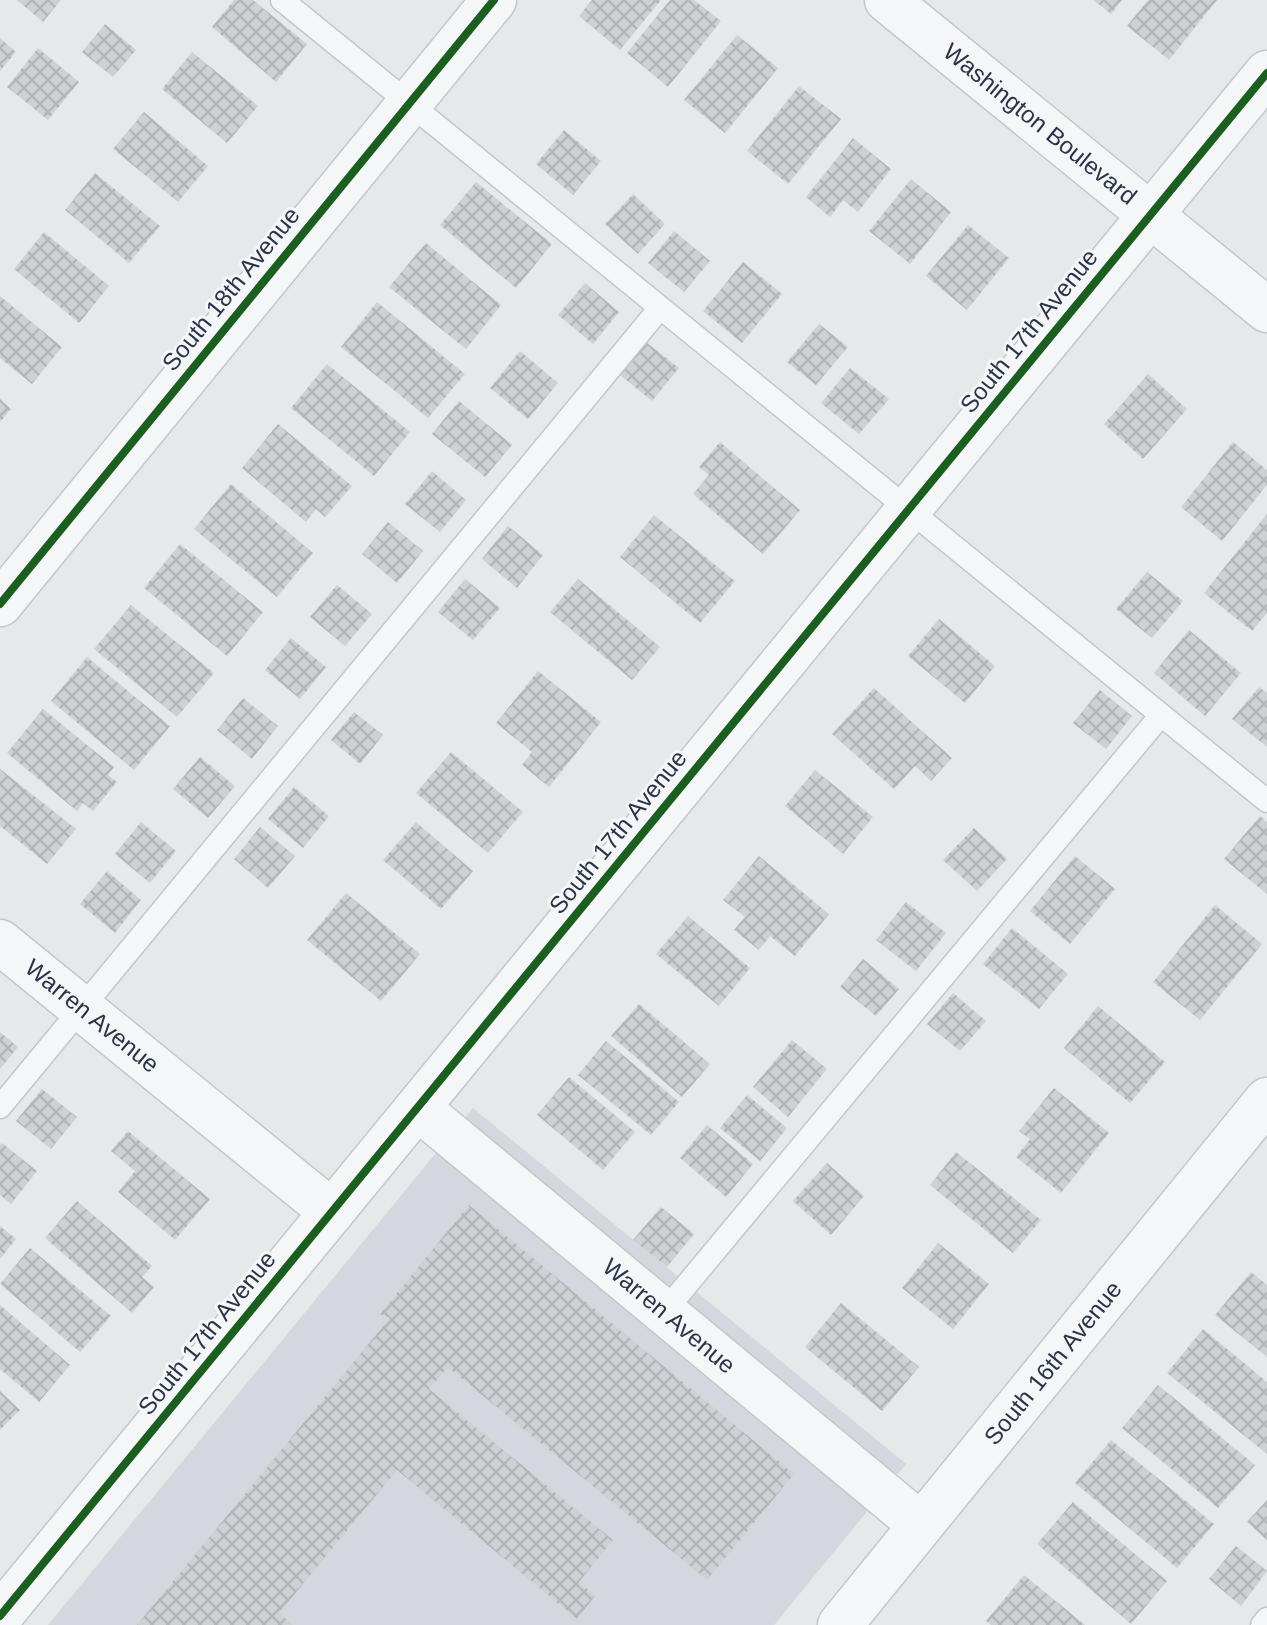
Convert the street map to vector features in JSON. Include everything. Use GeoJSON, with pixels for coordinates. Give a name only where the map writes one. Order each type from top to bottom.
{"type":"FeatureCollection","features":[{"type":"Feature","properties":{"kind":"street","name":"South 18th Avenue"},"geometry":{"type":"LineString","coordinates":[[0,604],[494,0]]}},
{"type":"Feature","properties":{"kind":"street","name":"Washington Boulevard"},"geometry":{"type":"LineString","coordinates":[[887,0],[1267,310]]}},
{"type":"Feature","properties":{"kind":"street","name":"South 17th Avenue"},"geometry":{"type":"LineString","coordinates":[[0,1616],[1267,73]]}},
{"type":"Feature","properties":{"kind":"street","name":"Warren Avenue"},"geometry":{"type":"LineString","coordinates":[[0,942],[332,1212]]}},
{"type":"Feature","properties":{"kind":"street","name":"South 16th Avenue"},"geometry":{"type":"LineString","coordinates":[[842,1624],[1267,1100]]}},
{"type":"Feature","properties":{"kind":"street","name":"Warren Avenue"},"geometry":{"type":"LineString","coordinates":[[418,1108],[921,1525]]}},
{"type":"Feature","properties":{"kind":"lane"},"geometry":{"type":"LineString","coordinates":[[282,0],[1267,801]]}},
{"type":"Feature","properties":{"kind":"lane"},"geometry":{"type":"LineString","coordinates":[[0,1107],[660,308]]}},
{"type":"Feature","properties":{"kind":"lane"},"geometry":{"type":"LineString","coordinates":[[664,1312],[1161,715]]}},
{"type":"Feature","properties":{"kind":"lane"},"geometry":{"type":"LineString","coordinates":[[1262,1625],[1267,1619]]}},
{"type":"Feature","properties":{"kind":"shaded area"},"geometry":{"type":"Polygon","coordinates":[[[473,1108],[906,1464],[774,1625],[48,1625],[473,1108]]]}},
{"type":"Feature","properties":{"kind":"building"},"geometry":{"type":"Polygon","coordinates":[[[17,0],[61,0],[43,22],[17,0]]]}},
{"type":"Feature","properties":{"kind":"building"},"geometry":{"type":"Polygon","coordinates":[[[234,0],[253,0],[307,44],[276,82],[212,27],[234,0]]]}},
{"type":"Feature","properties":{"kind":"building"},"geometry":{"type":"Polygon","coordinates":[[[592,0],[661,0],[620,50],[579,16],[592,0]]]}},
{"type":"Feature","properties":{"kind":"building"},"geometry":{"type":"Polygon","coordinates":[[[670,0],[694,0],[721,21],[668,87],[627,53],[670,0]]]}},
{"type":"Feature","properties":{"kind":"building"},"geometry":{"type":"Polygon","coordinates":[[[1093,0],[1122,0],[1111,14],[1093,0]]]}},
{"type":"Feature","properties":{"kind":"building"},"geometry":{"type":"Polygon","coordinates":[[[1148,0],[1217,0],[1169,60],[1127,26],[1148,0]]]}},
{"type":"Feature","properties":{"kind":"building"},"geometry":{"type":"Polygon","coordinates":[[[105,24],[136,50],[113,77],[82,52],[105,24]]]}},
{"type":"Feature","properties":{"kind":"building"},"geometry":{"type":"Polygon","coordinates":[[[737,35],[778,68],[725,133],[684,100],[737,35]]]}},
{"type":"Feature","properties":{"kind":"building"},"geometry":{"type":"Polygon","coordinates":[[[0,38],[16,52],[0,71],[0,38]]]}},
{"type":"Feature","properties":{"kind":"building"},"geometry":{"type":"Polygon","coordinates":[[[38,48],[79,82],[48,120],[7,87],[38,48]]]}},
{"type":"Feature","properties":{"kind":"building"},"geometry":{"type":"Polygon","coordinates":[[[192,52],[258,106],[227,143],[162,89],[192,52]]]}},
{"type":"Feature","properties":{"kind":"building"},"geometry":{"type":"Polygon","coordinates":[[[799,86],[841,119],[788,184],[747,151],[799,86]]]}},
{"type":"Feature","properties":{"kind":"building"},"geometry":{"type":"Polygon","coordinates":[[[144,112],[208,166],[178,202],[113,149],[144,112]]]}},
{"type":"Feature","properties":{"kind":"building"},"geometry":{"type":"Polygon","coordinates":[[[564,130],[601,161],[573,195],[536,164],[564,130]]]}},
{"type":"Feature","properties":{"kind":"building"},"geometry":{"type":"Polygon","coordinates":[[[853,138],[891,169],[858,212],[843,200],[830,217],[806,197],[853,138]]]}},
{"type":"Feature","properties":{"kind":"building"},"geometry":{"type":"Polygon","coordinates":[[[95,173],[160,226],[129,263],[65,210],[95,173]]]}},
{"type":"Feature","properties":{"kind":"building"},"geometry":{"type":"Polygon","coordinates":[[[911,179],[951,212],[910,264],[869,231],[911,179]]]}},
{"type":"Feature","properties":{"kind":"building"},"geometry":{"type":"Polygon","coordinates":[[[476,182],[552,244],[516,288],[440,225],[476,182]]]}},
{"type":"Feature","properties":{"kind":"building"},"geometry":{"type":"Polygon","coordinates":[[[633,194],[665,224],[638,254],[605,224],[633,194]]]}},
{"type":"Feature","properties":{"kind":"building"},"geometry":{"type":"Polygon","coordinates":[[[968,225],[1009,258],[967,310],[926,276],[968,225]]]}},
{"type":"Feature","properties":{"kind":"building"},"geometry":{"type":"Polygon","coordinates":[[[674,231],[710,261],[684,292],[648,263],[674,231]]]}},
{"type":"Feature","properties":{"kind":"building"},"geometry":{"type":"Polygon","coordinates":[[[44,232],[109,286],[79,323],[14,269],[44,232]]]}},
{"type":"Feature","properties":{"kind":"building"},"geometry":{"type":"Polygon","coordinates":[[[426,243],[501,305],[466,349],[389,287],[426,243]]]}},
{"type":"Feature","properties":{"kind":"building"},"geometry":{"type":"Polygon","coordinates":[[[743,262],[782,294],[742,343],[703,311],[743,262]]]}},
{"type":"Feature","properties":{"kind":"building"},"geometry":{"type":"Polygon","coordinates":[[[585,283],[619,312],[593,344],[558,315],[585,283]]]}},
{"type":"Feature","properties":{"kind":"building"},"geometry":{"type":"Polygon","coordinates":[[[0,296],[62,347],[32,384],[0,358],[0,296]]]}},
{"type":"Feature","properties":{"kind":"building"},"geometry":{"type":"Polygon","coordinates":[[[377,302],[465,374],[428,418],[341,347],[377,302]]]}},
{"type":"Feature","properties":{"kind":"building"},"geometry":{"type":"Polygon","coordinates":[[[819,324],[848,347],[816,385],[787,362],[819,324]]]}},
{"type":"Feature","properties":{"kind":"building"},"geometry":{"type":"Polygon","coordinates":[[[646,342],[679,368],[652,401],[620,375],[646,342]]]}},
{"type":"Feature","properties":{"kind":"building"},"geometry":{"type":"Polygon","coordinates":[[[520,351],[558,383],[528,419],[490,388],[520,351]]]}},
{"type":"Feature","properties":{"kind":"building"},"geometry":{"type":"Polygon","coordinates":[[[327,364],[410,432],[374,476],[291,408],[327,364]]]}},
{"type":"Feature","properties":{"kind":"building"},"geometry":{"type":"Polygon","coordinates":[[[850,368],[889,399],[859,434],[821,403],[850,368]]]}},
{"type":"Feature","properties":{"kind":"building"},"geometry":{"type":"Polygon","coordinates":[[[1148,374],[1187,409],[1143,459],[1104,424],[1148,374]]]}},
{"type":"Feature","properties":{"kind":"building"},"geometry":{"type":"Polygon","coordinates":[[[0,399],[11,409],[0,422],[0,399]]]}},
{"type":"Feature","properties":{"kind":"building"},"geometry":{"type":"Polygon","coordinates":[[[459,401],[512,445],[485,477],[432,434],[459,401]]]}},
{"type":"Feature","properties":{"kind":"building"},"geometry":{"type":"Polygon","coordinates":[[[278,424],[352,486],[325,517],[316,509],[306,522],[242,468],[278,424]]]}},
{"type":"Feature","properties":{"kind":"building"},"geometry":{"type":"Polygon","coordinates":[[[720,442],[800,510],[763,554],[693,494],[709,475],[699,467],[720,442]]]}},
{"type":"Feature","properties":{"kind":"building"},"geometry":{"type":"Polygon","coordinates":[[[1233,442],[1267,470],[1267,485],[1222,541],[1181,507],[1233,442]]]}},
{"type":"Feature","properties":{"kind":"building"},"geometry":{"type":"Polygon","coordinates":[[[432,471],[466,500],[440,532],[405,504],[432,471]]]}},
{"type":"Feature","properties":{"kind":"building"},"geometry":{"type":"Polygon","coordinates":[[[231,484],[313,553],[277,597],[194,529],[231,484]]]}},
{"type":"Feature","properties":{"kind":"building"},"geometry":{"type":"Polygon","coordinates":[[[1267,514],[1267,613],[1252,631],[1204,593],[1267,514]]]}},
{"type":"Feature","properties":{"kind":"building"},"geometry":{"type":"Polygon","coordinates":[[[654,515],[735,581],[700,623],[620,557],[654,515]]]}},
{"type":"Feature","properties":{"kind":"building"},"geometry":{"type":"Polygon","coordinates":[[[388,522],[423,551],[397,583],[362,554],[388,522]]]}},
{"type":"Feature","properties":{"kind":"building"},"geometry":{"type":"Polygon","coordinates":[[[508,526],[543,555],[517,588],[482,559],[508,526]]]}},
{"type":"Feature","properties":{"kind":"building"},"geometry":{"type":"Polygon","coordinates":[[[180,544],[263,612],[227,656],[144,588],[180,544]]]}},
{"type":"Feature","properties":{"kind":"building"},"geometry":{"type":"Polygon","coordinates":[[[1147,572],[1183,601],[1152,638],[1116,609],[1147,572]]]}},
{"type":"Feature","properties":{"kind":"building"},"geometry":{"type":"Polygon","coordinates":[[[465,579],[500,608],[473,640],[438,612],[465,579]]]}},
{"type":"Feature","properties":{"kind":"building"},"geometry":{"type":"Polygon","coordinates":[[[578,579],[660,647],[632,680],[550,612],[578,579]]]}},
{"type":"Feature","properties":{"kind":"building"},"geometry":{"type":"Polygon","coordinates":[[[337,585],[372,614],[345,646],[310,617],[337,585]]]}},
{"type":"Feature","properties":{"kind":"building"},"geometry":{"type":"Polygon","coordinates":[[[131,605],[214,673],[177,717],[94,649],[131,605]]]}},
{"type":"Feature","properties":{"kind":"building"},"geometry":{"type":"Polygon","coordinates":[[[939,619],[995,666],[965,703],[908,656],[939,619]]]}},
{"type":"Feature","properties":{"kind":"building"},"geometry":{"type":"Polygon","coordinates":[[[1189,630],[1241,673],[1205,716],[1154,673],[1189,630]]]}},
{"type":"Feature","properties":{"kind":"building"},"geometry":{"type":"Polygon","coordinates":[[[291,638],[326,667],[300,699],[265,670],[291,638]]]}},
{"type":"Feature","properties":{"kind":"building"},"geometry":{"type":"Polygon","coordinates":[[[87,657],[170,726],[134,770],[51,701],[87,657]]]}},
{"type":"Feature","properties":{"kind":"building"},"geometry":{"type":"Polygon","coordinates":[[[538,671],[601,722],[549,787],[522,765],[532,752],[496,723],[538,671]]]}},
{"type":"Feature","properties":{"kind":"building"},"geometry":{"type":"Polygon","coordinates":[[[1259,687],[1267,693],[1267,747],[1232,719],[1259,687]]]}},
{"type":"Feature","properties":{"kind":"building"},"geometry":{"type":"Polygon","coordinates":[[[874,688],[952,758],[931,781],[915,766],[894,789],[832,734],[874,688]]]}},
{"type":"Feature","properties":{"kind":"building"},"geometry":{"type":"Polygon","coordinates":[[[1100,690],[1132,716],[1106,749],[1073,723],[1100,690]]]}},
{"type":"Feature","properties":{"kind":"building"},"geometry":{"type":"Polygon","coordinates":[[[243,698],[278,726],[252,759],[217,730],[243,698]]]}},
{"type":"Feature","properties":{"kind":"building"},"geometry":{"type":"Polygon","coordinates":[[[43,709],[114,767],[108,775],[117,782],[93,811],[83,803],[77,811],[7,753],[43,709]]]}},
{"type":"Feature","properties":{"kind":"building"},"geometry":{"type":"Polygon","coordinates":[[[354,712],[383,735],[360,764],[331,740],[354,712]]]}},
{"type":"Feature","properties":{"kind":"building"},"geometry":{"type":"Polygon","coordinates":[[[451,752],[523,812],[488,853],[416,793],[451,752]]]}},
{"type":"Feature","properties":{"kind":"building"},"geometry":{"type":"Polygon","coordinates":[[[200,757],[235,786],[208,818],[173,789],[200,757]]]}},
{"type":"Feature","properties":{"kind":"building"},"geometry":{"type":"Polygon","coordinates":[[[0,769],[76,829],[47,864],[0,826],[0,769]]]}},
{"type":"Feature","properties":{"kind":"building"},"geometry":{"type":"Polygon","coordinates":[[[815,770],[873,817],[843,854],[785,806],[815,770]]]}},
{"type":"Feature","properties":{"kind":"building"},"geometry":{"type":"Polygon","coordinates":[[[294,787],[329,816],[303,848],[268,819],[294,787]]]}},
{"type":"Feature","properties":{"kind":"building"},"geometry":{"type":"Polygon","coordinates":[[[1260,816],[1267,822],[1267,894],[1224,859],[1260,816]]]}},
{"type":"Feature","properties":{"kind":"building"},"geometry":{"type":"Polygon","coordinates":[[[141,822],[176,851],[150,883],[115,854],[141,822]]]}},
{"type":"Feature","properties":{"kind":"building"},"geometry":{"type":"Polygon","coordinates":[[[416,822],[473,871],[441,909],[383,860],[416,822]]]}},
{"type":"Feature","properties":{"kind":"building"},"geometry":{"type":"Polygon","coordinates":[[[260,827],[295,856],[268,888],[234,859],[260,827]]]}},
{"type":"Feature","properties":{"kind":"building"},"geometry":{"type":"Polygon","coordinates":[[[974,828],[1007,859],[977,891],[943,860],[974,828]]]}},
{"type":"Feature","properties":{"kind":"building"},"geometry":{"type":"Polygon","coordinates":[[[759,856],[829,914],[795,956],[770,936],[759,950],[734,930],[745,917],[723,900],[759,856]]]}},
{"type":"Feature","properties":{"kind":"building"},"geometry":{"type":"Polygon","coordinates":[[[1075,856],[1115,889],[1070,944],[1030,911],[1075,856]]]}},
{"type":"Feature","properties":{"kind":"building"},"geometry":{"type":"Polygon","coordinates":[[[107,871],[141,900],[115,933],[80,904],[107,871]]]}},
{"type":"Feature","properties":{"kind":"building"},"geometry":{"type":"Polygon","coordinates":[[[346,893],[420,954],[381,1001],[307,940],[346,893]]]}},
{"type":"Feature","properties":{"kind":"building"},"geometry":{"type":"Polygon","coordinates":[[[906,902],[946,933],[916,971],[876,940],[906,902]]]}},
{"type":"Feature","properties":{"kind":"building"},"geometry":{"type":"Polygon","coordinates":[[[1215,905],[1262,944],[1200,1020],[1153,982],[1215,905]]]}},
{"type":"Feature","properties":{"kind":"building"},"geometry":{"type":"Polygon","coordinates":[[[688,916],[750,968],[719,1006],[656,954],[688,916]]]}},
{"type":"Feature","properties":{"kind":"building"},"geometry":{"type":"Polygon","coordinates":[[[1012,928],[1068,974],[1039,1009],[983,964],[1012,928]]]}},
{"type":"Feature","properties":{"kind":"building"},"geometry":{"type":"Polygon","coordinates":[[[863,959],[899,989],[876,1016],[840,987],[863,959]]]}},
{"type":"Feature","properties":{"kind":"building"},"geometry":{"type":"Polygon","coordinates":[[[953,993],[986,1021],[960,1051],[927,1024],[953,993]]]}},
{"type":"Feature","properties":{"kind":"building"},"geometry":{"type":"Polygon","coordinates":[[[639,1004],[710,1064],[682,1097],[611,1036],[639,1004]]]}},
{"type":"Feature","properties":{"kind":"building"},"geometry":{"type":"Polygon","coordinates":[[[1098,1006],[1165,1062],[1130,1103],[1064,1048],[1098,1006]]]}},
{"type":"Feature","properties":{"kind":"building"},"geometry":{"type":"Polygon","coordinates":[[[0,1032],[18,1047],[0,1069],[0,1032]]]}},
{"type":"Feature","properties":{"kind":"building"},"geometry":{"type":"Polygon","coordinates":[[[792,1040],[827,1069],[788,1117],[753,1087],[792,1040]]]}},
{"type":"Feature","properties":{"kind":"building"},"geometry":{"type":"Polygon","coordinates":[[[606,1041],[679,1102],[651,1135],[578,1075],[606,1041]]]}},
{"type":"Feature","properties":{"kind":"building"},"geometry":{"type":"Polygon","coordinates":[[[569,1077],[635,1132],[603,1170],[537,1115],[569,1077]]]}},
{"type":"Feature","properties":{"kind":"building"},"geometry":{"type":"Polygon","coordinates":[[[1054,1088],[1109,1133],[1061,1193],[1016,1157],[1030,1139],[1019,1131],[1054,1088]]]}},
{"type":"Feature","properties":{"kind":"building"},"geometry":{"type":"Polygon","coordinates":[[[42,1089],[77,1117],[51,1149],[16,1121],[42,1089]]]}},
{"type":"Feature","properties":{"kind":"building"},"geometry":{"type":"Polygon","coordinates":[[[747,1095],[787,1128],[760,1161],[720,1128],[747,1095]]]}},
{"type":"Feature","properties":{"kind":"building"},"geometry":{"type":"Polygon","coordinates":[[[707,1125],[753,1164],[726,1197],[680,1158],[707,1125]]]}},
{"type":"Feature","properties":{"kind":"building"},"geometry":{"type":"Polygon","coordinates":[[[128,1131],[210,1199],[175,1240],[118,1192],[135,1171],[111,1151],[128,1131]]]}},
{"type":"Feature","properties":{"kind":"building"},"geometry":{"type":"Polygon","coordinates":[[[2,1143],[37,1171],[11,1204],[0,1195],[2,1143]]]}},
{"type":"Feature","properties":{"kind":"building"},"geometry":{"type":"Polygon","coordinates":[[[956,1152],[1041,1220],[1013,1253],[930,1185],[956,1152]]]}},
{"type":"Feature","properties":{"kind":"building"},"geometry":{"type":"Polygon","coordinates":[[[827,1163],[864,1196],[831,1235],[793,1201],[827,1163]]]}},
{"type":"Feature","properties":{"kind":"building"},"geometry":{"type":"Polygon","coordinates":[[[77,1201],[152,1266],[142,1277],[154,1287],[132,1313],[45,1238],[77,1201]]]}},
{"type":"Feature","properties":{"kind":"building"},"geometry":{"type":"Polygon","coordinates":[[[469,1205],[794,1474],[707,1580],[448,1367],[429,1389],[613,1540],[579,1582],[595,1596],[577,1619],[397,1470],[279,1613],[293,1625],[137,1625],[390,1318],[380,1314],[469,1205]]]}},
{"type":"Feature","properties":{"kind":"building"},"geometry":{"type":"Polygon","coordinates":[[[661,1207],[694,1234],[667,1267],[633,1240],[661,1207]]]}},
{"type":"Feature","properties":{"kind":"building"},"geometry":{"type":"Polygon","coordinates":[[[0,1226],[16,1239],[0,1259],[0,1226]]]}},
{"type":"Feature","properties":{"kind":"building"},"geometry":{"type":"Polygon","coordinates":[[[938,1243],[989,1284],[953,1329],[902,1288],[938,1243]]]}},
{"type":"Feature","properties":{"kind":"building"},"geometry":{"type":"Polygon","coordinates":[[[30,1248],[111,1316],[80,1352],[0,1284],[30,1248]]]}},
{"type":"Feature","properties":{"kind":"building"},"geometry":{"type":"Polygon","coordinates":[[[1251,1272],[1267,1285],[1267,1357],[1215,1315],[1251,1272]]]}},
{"type":"Feature","properties":{"kind":"building"},"geometry":{"type":"Polygon","coordinates":[[[841,1303],[919,1367],[882,1411],[805,1347],[841,1303]]]}},
{"type":"Feature","properties":{"kind":"building"},"geometry":{"type":"Polygon","coordinates":[[[0,1305],[70,1365],[39,1402],[0,1369],[0,1305]]]}},
{"type":"Feature","properties":{"kind":"building"},"geometry":{"type":"Polygon","coordinates":[[[1203,1329],[1267,1382],[1267,1454],[1167,1373],[1203,1329]]]}},
{"type":"Feature","properties":{"kind":"building"},"geometry":{"type":"Polygon","coordinates":[[[1158,1385],[1255,1465],[1218,1508],[1122,1428],[1158,1385]]]}},
{"type":"Feature","properties":{"kind":"building"},"geometry":{"type":"Polygon","coordinates":[[[0,1391],[20,1410],[0,1430],[0,1391]]]}},
{"type":"Feature","properties":{"kind":"building"},"geometry":{"type":"Polygon","coordinates":[[[1111,1440],[1214,1524],[1177,1568],[1075,1483],[1111,1440]]]}},
{"type":"Feature","properties":{"kind":"building"},"geometry":{"type":"Polygon","coordinates":[[[1267,1500],[1267,1540],[1247,1522],[1267,1500]]]}},
{"type":"Feature","properties":{"kind":"building"},"geometry":{"type":"Polygon","coordinates":[[[1073,1502],[1167,1581],[1131,1624],[1037,1544],[1073,1502]]]}},
{"type":"Feature","properties":{"kind":"building"},"geometry":{"type":"Polygon","coordinates":[[[1236,1546],[1267,1571],[1241,1606],[1209,1579],[1236,1546]]]}},
{"type":"Feature","properties":{"kind":"building"},"geometry":{"type":"Polygon","coordinates":[[[1024,1575],[1085,1625],[991,1625],[986,1621],[1024,1575]]]}},
{"type":"Feature","properties":{"kind":"cycle path"},"geometry":{"type":"LineString","coordinates":[[0,604],[494,0]]}},
{"type":"Feature","properties":{"kind":"cycle path"},"geometry":{"type":"LineString","coordinates":[[0,1616],[1267,73]]}}]}
